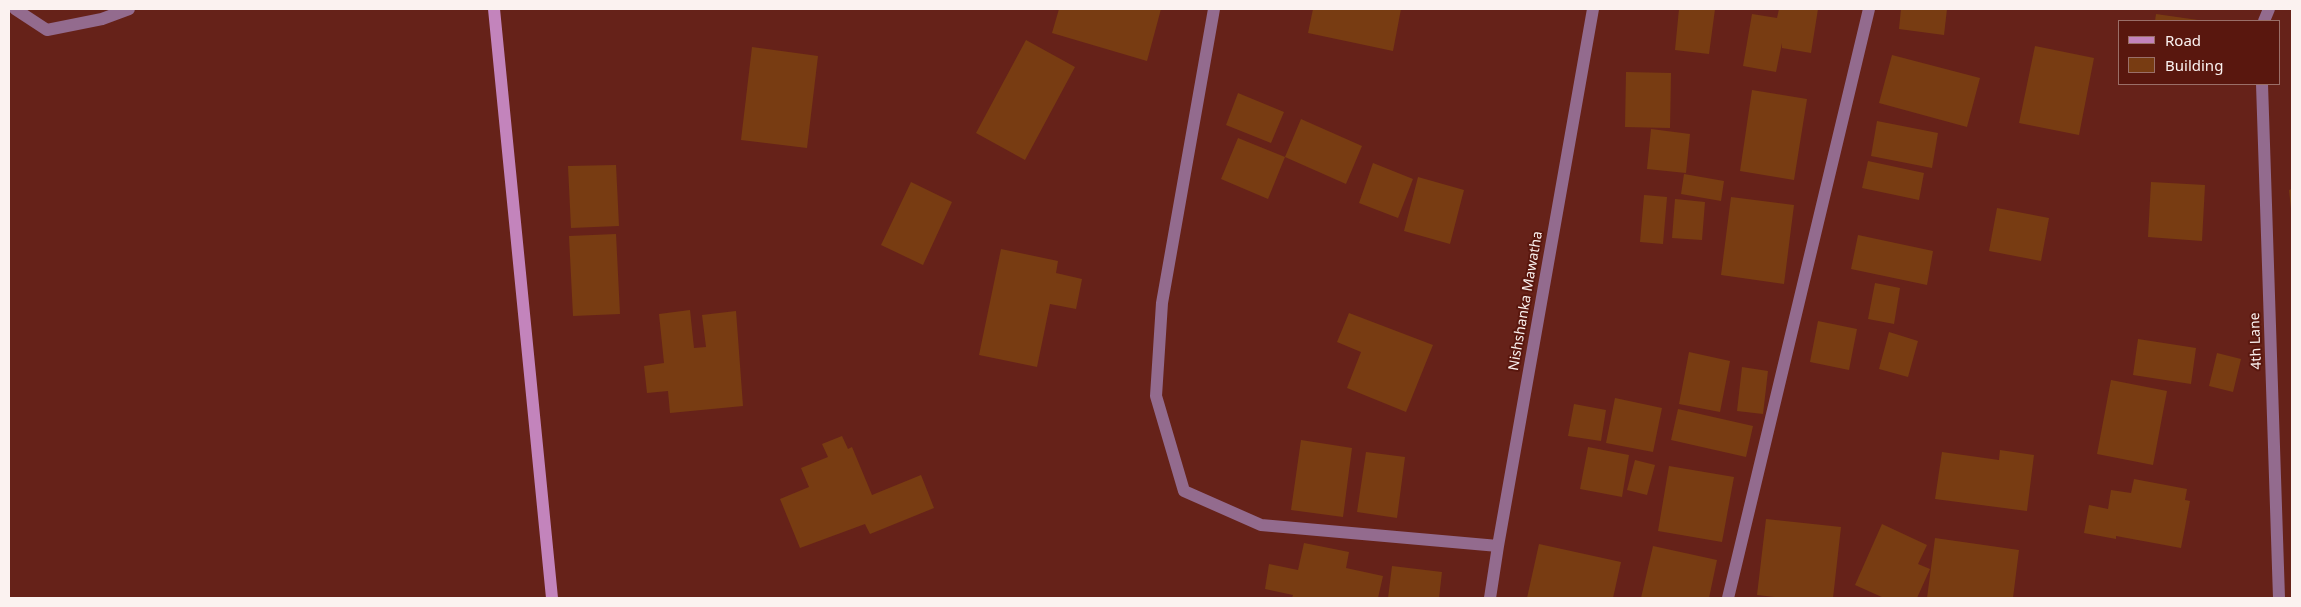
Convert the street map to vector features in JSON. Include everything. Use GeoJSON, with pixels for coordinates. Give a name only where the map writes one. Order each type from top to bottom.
{"type":"FeatureCollection","features":[{"type":"Feature","properties":{"kind":"street"},"geometry":{"type":"LineString","coordinates":[[15,9],[47,30],[102,19],[129,9]]}},
{"type":"Feature","properties":{"kind":"street"},"geometry":{"type":"LineString","coordinates":[[494,9],[552,598]]}},
{"type":"Feature","properties":{"kind":"street"},"geometry":{"type":"LineString","coordinates":[[1214,9],[1162,303],[1156,396],[1184,491],[1261,525],[1498,546]]}},
{"type":"Feature","properties":{"kind":"street","name":"Nishshanka Mawatha"},"geometry":{"type":"LineString","coordinates":[[1490,598],[1594,9]]}},
{"type":"Feature","properties":{"kind":"street"},"geometry":{"type":"LineString","coordinates":[[1728,598],[1869,9]]}},
{"type":"Feature","properties":{"kind":"street","name":"4th Lane"},"geometry":{"type":"LineString","coordinates":[[2262,85],[2279,598]]}},
{"type":"Feature","properties":{"kind":"building"},"geometry":{"type":"Polygon","coordinates":[[[1059,9],[1161,9],[1147,61],[1052,33],[1059,9]]]}},
{"type":"Feature","properties":{"kind":"building"},"geometry":{"type":"Polygon","coordinates":[[[1313,9],[1401,9],[1393,51],[1308,33],[1313,9]]]}},
{"type":"Feature","properties":{"kind":"building"},"geometry":{"type":"Polygon","coordinates":[[[1679,9],[1715,9],[1709,54],[1675,50],[1679,9]]]}},
{"type":"Feature","properties":{"kind":"building"},"geometry":{"type":"Polygon","coordinates":[[[1779,9],[1818,9],[1811,53],[1782,48],[1782,43],[1776,72],[1743,66],[1752,14],[1777,18],[1779,9]]]}},
{"type":"Feature","properties":{"kind":"building"},"geometry":{"type":"Polygon","coordinates":[[[1901,9],[1947,9],[1944,35],[1899,29],[1901,9]]]}},
{"type":"Feature","properties":{"kind":"building"},"geometry":{"type":"Polygon","coordinates":[[[2156,14],[2198,20],[2155,20],[2156,14]]]}},
{"type":"Feature","properties":{"kind":"building"},"geometry":{"type":"Polygon","coordinates":[[[1026,40],[1075,67],[1025,160],[976,133],[1026,40]]]}},
{"type":"Feature","properties":{"kind":"building"},"geometry":{"type":"Polygon","coordinates":[[[2035,46],[2094,58],[2079,135],[2019,123],[2035,46]]]}},
{"type":"Feature","properties":{"kind":"building"},"geometry":{"type":"Polygon","coordinates":[[[752,47],[818,56],[807,148],[741,140],[752,47]]]}},
{"type":"Feature","properties":{"kind":"building"},"geometry":{"type":"Polygon","coordinates":[[[1892,55],[1980,78],[1967,127],[1879,103],[1892,55]]]}},
{"type":"Feature","properties":{"kind":"building"},"geometry":{"type":"Polygon","coordinates":[[[1626,72],[1671,73],[1670,128],[1625,127],[1626,72]]]}},
{"type":"Feature","properties":{"kind":"building"},"geometry":{"type":"Polygon","coordinates":[[[1752,90],[1807,99],[1794,180],[1740,171],[1752,90]]]}},
{"type":"Feature","properties":{"kind":"building"},"geometry":{"type":"Polygon","coordinates":[[[1238,93],[1284,112],[1271,143],[1226,125],[1238,93]]]}},
{"type":"Feature","properties":{"kind":"building"},"geometry":{"type":"Polygon","coordinates":[[[1301,119],[1362,146],[1346,184],[1285,157],[1301,119]]]}},
{"type":"Feature","properties":{"kind":"building"},"geometry":{"type":"Polygon","coordinates":[[[1877,121],[1938,133],[1932,168],[1871,156],[1877,121]]]}},
{"type":"Feature","properties":{"kind":"building"},"geometry":{"type":"Polygon","coordinates":[[[1651,129],[1690,134],[1686,173],[1647,169],[1651,129]]]}},
{"type":"Feature","properties":{"kind":"building"},"geometry":{"type":"Polygon","coordinates":[[[1238,138],[1285,157],[1268,199],[1221,179],[1238,138]]]}},
{"type":"Feature","properties":{"kind":"building"},"geometry":{"type":"Polygon","coordinates":[[[1868,161],[1924,173],[1919,200],[1862,188],[1868,161]]]}},
{"type":"Feature","properties":{"kind":"building"},"geometry":{"type":"Polygon","coordinates":[[[1373,163],[1413,179],[1398,218],[1359,203],[1373,163]]]}},
{"type":"Feature","properties":{"kind":"building"},"geometry":{"type":"Polygon","coordinates":[[[616,165],[619,226],[571,228],[568,166],[616,165]]]}},
{"type":"Feature","properties":{"kind":"building"},"geometry":{"type":"Polygon","coordinates":[[[1684,174],[1724,181],[1721,201],[1681,194],[1684,174]]]}},
{"type":"Feature","properties":{"kind":"building"},"geometry":{"type":"Polygon","coordinates":[[[1418,177],[1464,190],[1450,244],[1404,231],[1418,177]]]}},
{"type":"Feature","properties":{"kind":"building"},"geometry":{"type":"Polygon","coordinates":[[[911,182],[952,202],[923,265],[881,245],[911,182]]]}},
{"type":"Feature","properties":{"kind":"building"},"geometry":{"type":"Polygon","coordinates":[[[2151,182],[2205,185],[2202,241],[2148,237],[2151,182]]]}},
{"type":"Feature","properties":{"kind":"building"},"geometry":{"type":"Polygon","coordinates":[[[2292,189],[2292,209],[2291,209],[2289,190],[2292,189]]]}},
{"type":"Feature","properties":{"kind":"building"},"geometry":{"type":"Polygon","coordinates":[[[1644,195],[1667,197],[1663,244],[1640,242],[1644,195]]]}},
{"type":"Feature","properties":{"kind":"building"},"geometry":{"type":"Polygon","coordinates":[[[1731,197],[1794,205],[1784,284],[1721,275],[1731,197]]]}},
{"type":"Feature","properties":{"kind":"building"},"geometry":{"type":"Polygon","coordinates":[[[1675,199],[1705,202],[1702,240],[1672,238],[1675,199]]]}},
{"type":"Feature","properties":{"kind":"building"},"geometry":{"type":"Polygon","coordinates":[[[1997,208],[2049,218],[2041,261],[1989,251],[1997,208]]]}},
{"type":"Feature","properties":{"kind":"building"},"geometry":{"type":"Polygon","coordinates":[[[616,234],[620,314],[573,316],[569,236],[616,234]]]}},
{"type":"Feature","properties":{"kind":"building"},"geometry":{"type":"Polygon","coordinates":[[[1858,235],[1933,251],[1927,285],[1851,269],[1858,235]]]}},
{"type":"Feature","properties":{"kind":"building"},"geometry":{"type":"Polygon","coordinates":[[[1001,249],[1058,261],[1056,273],[1082,279],[1076,309],[1050,304],[1037,367],[979,355],[1001,249]]]}},
{"type":"Feature","properties":{"kind":"building"},"geometry":{"type":"Polygon","coordinates":[[[1875,283],[1900,288],[1894,324],[1868,319],[1875,283]]]}},
{"type":"Feature","properties":{"kind":"building"},"geometry":{"type":"Polygon","coordinates":[[[690,310],[694,348],[706,347],[702,315],[736,311],[743,406],[670,413],[668,391],[647,393],[644,366],[664,363],[659,314],[690,310]]]}},
{"type":"Feature","properties":{"kind":"building"},"geometry":{"type":"Polygon","coordinates":[[[1349,313],[1433,345],[1406,412],[1347,388],[1361,352],[1337,342],[1349,313]]]}},
{"type":"Feature","properties":{"kind":"building"},"geometry":{"type":"Polygon","coordinates":[[[1818,321],[1857,329],[1849,370],[1810,362],[1818,321]]]}},
{"type":"Feature","properties":{"kind":"building"},"geometry":{"type":"Polygon","coordinates":[[[1889,332],[1918,341],[1908,377],[1879,369],[1889,332]]]}},
{"type":"Feature","properties":{"kind":"building"},"geometry":{"type":"Polygon","coordinates":[[[2138,339],[2196,348],[2191,384],[2133,375],[2138,339]]]}},
{"type":"Feature","properties":{"kind":"building"},"geometry":{"type":"Polygon","coordinates":[[[1689,352],[1730,361],[1720,412],[1679,404],[1689,352]]]}},
{"type":"Feature","properties":{"kind":"building"},"geometry":{"type":"Polygon","coordinates":[[[2217,353],[2241,359],[2233,392],[2209,386],[2217,353]]]}},
{"type":"Feature","properties":{"kind":"building"},"geometry":{"type":"Polygon","coordinates":[[[1742,367],[1768,371],[1763,414],[1737,411],[1742,367]]]}},
{"type":"Feature","properties":{"kind":"building"},"geometry":{"type":"Polygon","coordinates":[[[2111,380],[2167,391],[2153,465],[2097,454],[2111,380]]]}},
{"type":"Feature","properties":{"kind":"building"},"geometry":{"type":"Polygon","coordinates":[[[1615,398],[1662,408],[1653,452],[1606,443],[1615,398]]]}},
{"type":"Feature","properties":{"kind":"building"},"geometry":{"type":"Polygon","coordinates":[[[1574,404],[1606,410],[1601,441],[1568,436],[1574,404]]]}},
{"type":"Feature","properties":{"kind":"building"},"geometry":{"type":"Polygon","coordinates":[[[1678,409],[1753,426],[1746,457],[1671,440],[1678,409]]]}},
{"type":"Feature","properties":{"kind":"building"},"geometry":{"type":"Polygon","coordinates":[[[842,436],[848,449],[852,447],[872,495],[921,475],[934,508],[870,534],[865,524],[800,548],[780,499],[809,487],[801,468],[828,457],[822,444],[842,436]]]}},
{"type":"Feature","properties":{"kind":"building"},"geometry":{"type":"Polygon","coordinates":[[[1301,440],[1352,448],[1343,517],[1291,510],[1301,440]]]}},
{"type":"Feature","properties":{"kind":"building"},"geometry":{"type":"Polygon","coordinates":[[[1588,447],[1629,455],[1622,497],[1580,489],[1588,447]]]}},
{"type":"Feature","properties":{"kind":"building"},"geometry":{"type":"Polygon","coordinates":[[[2000,450],[2034,455],[2027,511],[1935,499],[1942,452],[1999,460],[2000,450]]]}},
{"type":"Feature","properties":{"kind":"building"},"geometry":{"type":"Polygon","coordinates":[[[1366,452],[1405,457],[1397,518],[1357,512],[1366,452]]]}},
{"type":"Feature","properties":{"kind":"building"},"geometry":{"type":"Polygon","coordinates":[[[1635,460],[1655,465],[1647,495],[1627,490],[1635,460]]]}},
{"type":"Feature","properties":{"kind":"building"},"geometry":{"type":"Polygon","coordinates":[[[1669,466],[1734,477],[1722,542],[1658,531],[1669,466]]]}},
{"type":"Feature","properties":{"kind":"building"},"geometry":{"type":"Polygon","coordinates":[[[2134,479],[2187,489],[2185,500],[2190,501],[2181,548],[2116,536],[2116,539],[2084,533],[2089,505],[2108,509],[2111,490],[2131,493],[2134,479]]]}},
{"type":"Feature","properties":{"kind":"building"},"geometry":{"type":"Polygon","coordinates":[[[1766,519],[1841,527],[1833,598],[1783,598],[1757,595],[1766,519]]]}},
{"type":"Feature","properties":{"kind":"building"},"geometry":{"type":"Polygon","coordinates":[[[1882,524],[1927,545],[1918,564],[1930,569],[1917,598],[1884,598],[1855,585],[1882,524]]]}},
{"type":"Feature","properties":{"kind":"building"},"geometry":{"type":"Polygon","coordinates":[[[1935,538],[2019,550],[2013,598],[1927,598],[1935,538]]]}},
{"type":"Feature","properties":{"kind":"building"},"geometry":{"type":"Polygon","coordinates":[[[1304,543],[1349,552],[1346,568],[1383,576],[1378,598],[1292,598],[1293,595],[1265,589],[1269,564],[1298,570],[1304,543]]]}},
{"type":"Feature","properties":{"kind":"building"},"geometry":{"type":"Polygon","coordinates":[[[1539,544],[1621,562],[1613,598],[1527,598],[1539,544]]]}},
{"type":"Feature","properties":{"kind":"building"},"geometry":{"type":"Polygon","coordinates":[[[1653,546],[1717,560],[1709,598],[1641,598],[1653,546]]]}},
{"type":"Feature","properties":{"kind":"building"},"geometry":{"type":"Polygon","coordinates":[[[1392,566],[1442,572],[1439,598],[1388,598],[1392,566]]]}}]}
